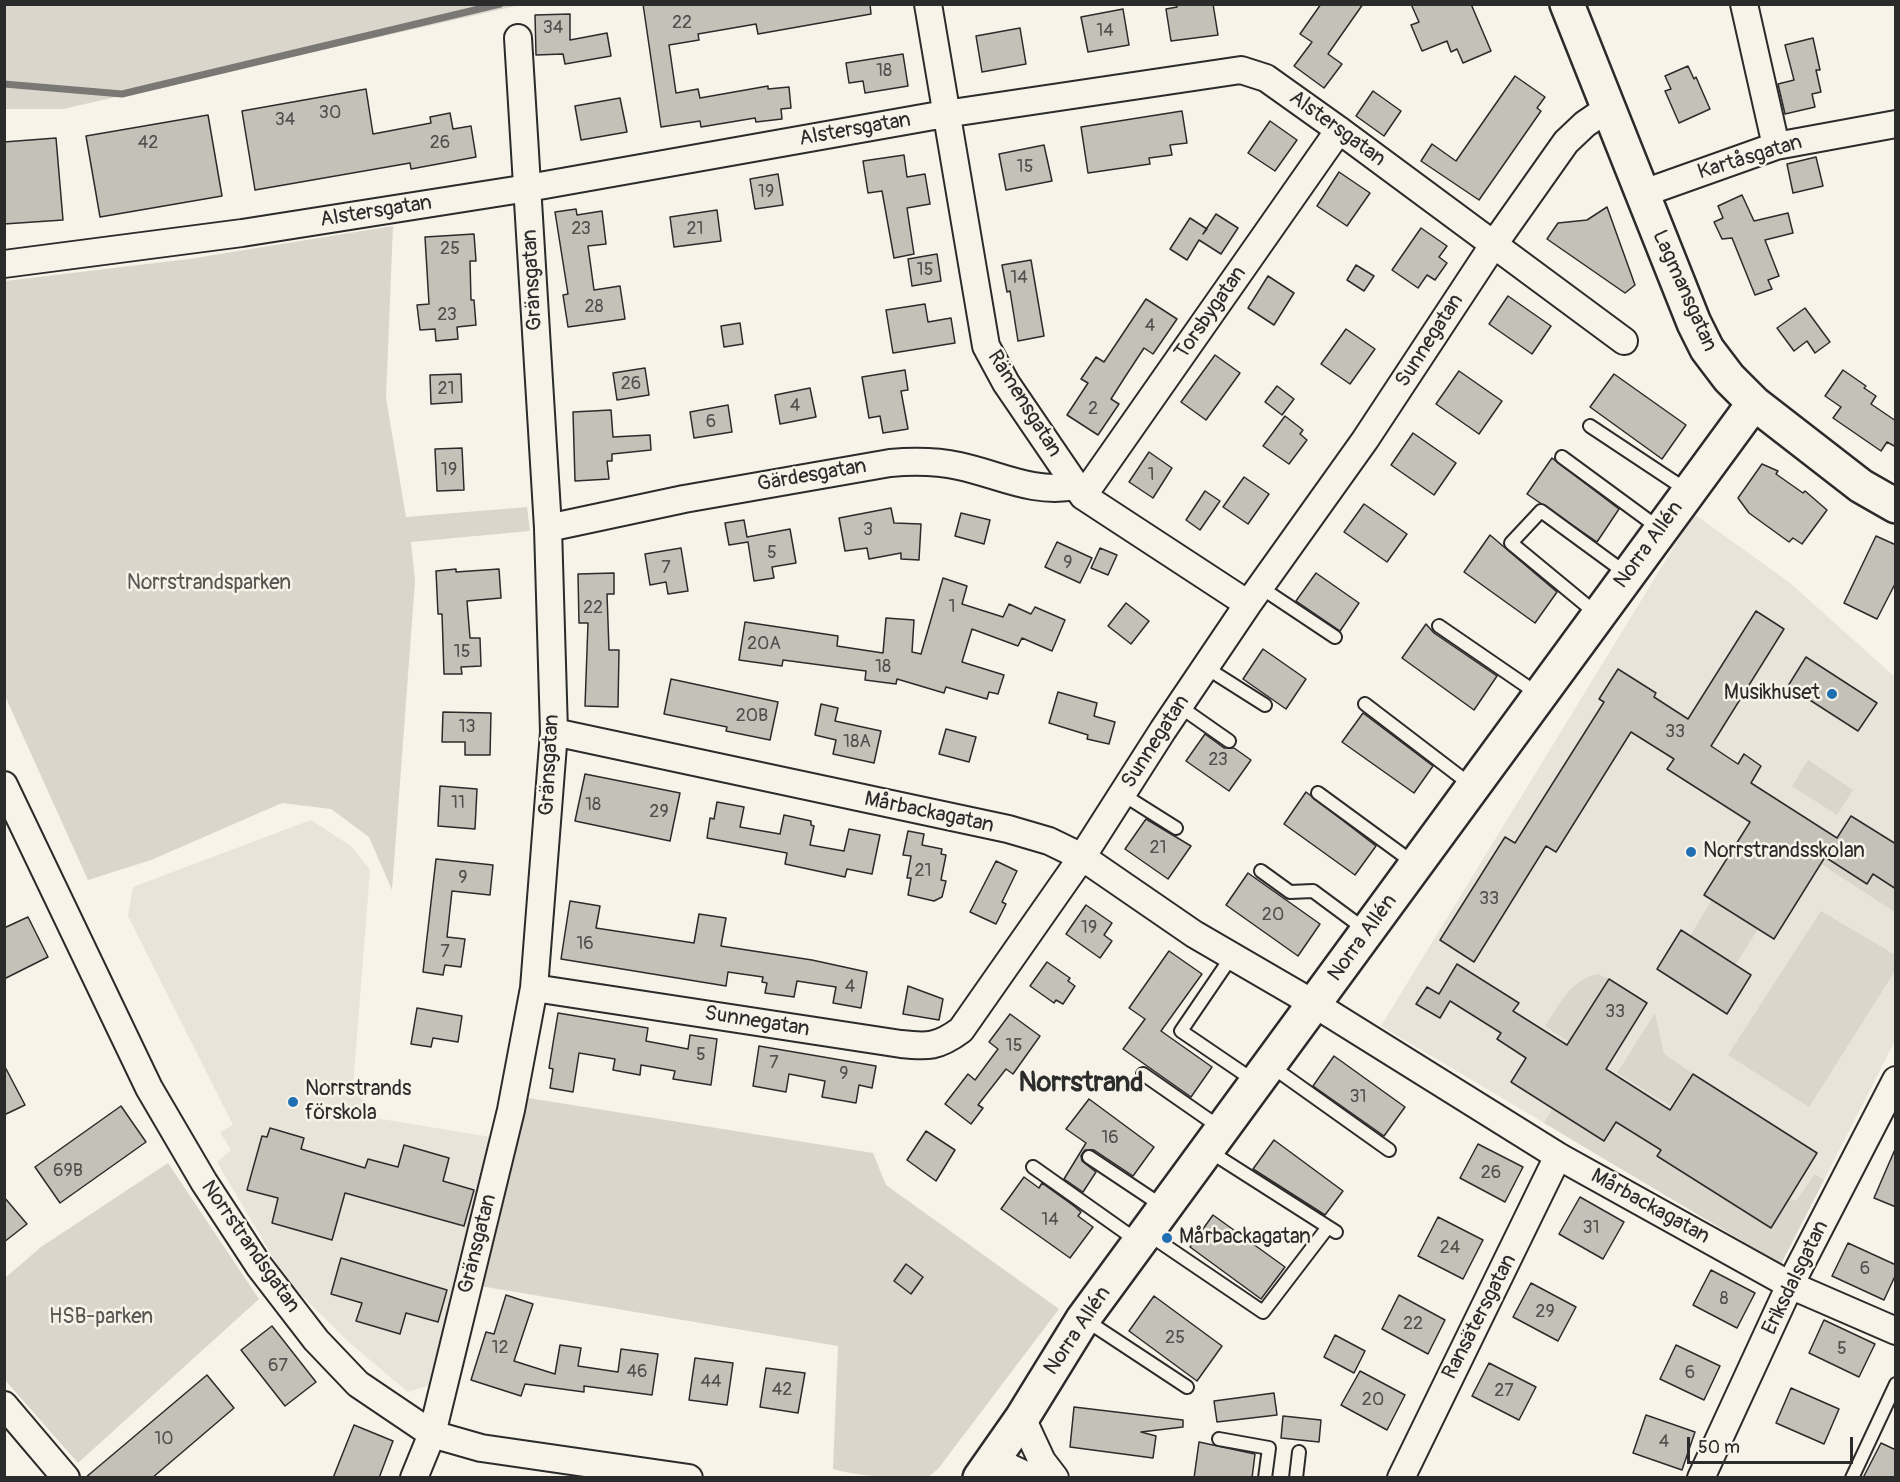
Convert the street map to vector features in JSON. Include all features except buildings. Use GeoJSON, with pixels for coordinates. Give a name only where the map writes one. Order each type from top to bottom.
{"type":"FeatureCollection","features":[{"type":"Feature","properties":{"kind":"street","name":"Rämensgatan"},"geometry":{"type":"LineString","coordinates":[[928,4],[986,346],[1006,383],[1079,491],[1254,596]]}},
{"type":"Feature","properties":{"kind":"street","name":"Lagmansgatan"},"geometry":{"type":"LineString","coordinates":[[1567,4],[1610,107],[1641,194],[1707,349],[1728,378],[1754,403],[1861,486],[1896,506]]}},
{"type":"Feature","properties":{"kind":"street"},"geometry":{"type":"LineString","coordinates":[[1744,4],[1776,146]]}},
{"type":"Feature","properties":{"kind":"street","name":"Gränsgatan"},"geometry":{"type":"LineString","coordinates":[[414,1478],[432,1434],[511,1110],[534,988],[554,732],[548,528],[518,38]]}},
{"type":"Feature","properties":{"kind":"street","name":"Alstersgatan"},"geometry":{"type":"LineString","coordinates":[[4,264],[242,233],[528,188],[945,114],[1242,70],[1266,78],[1624,341]]}},
{"type":"Feature","properties":{"kind":"street","name":"Sunnegatan"},"geometry":{"type":"LineString","coordinates":[[534,988],[929,1047],[946,1041],[961,1030],[1082,857],[1205,667],[1365,440],[1494,244],[1566,142],[1585,124],[1610,107]]}},
{"type":"Feature","properties":{"kind":"street","name":"Kartåsgatan"},"geometry":{"type":"LineString","coordinates":[[1641,194],[1776,146],[1896,124]]}},
{"type":"Feature","properties":{"kind":"street","name":"Torsbygatan"},"geometry":{"type":"LineString","coordinates":[[1079,491],[1339,130]]}},
{"type":"Feature","properties":{"kind":"street","name":"Norra Allén"},"geometry":{"type":"LineString","coordinates":[[986,1468],[1022,1418],[1083,1319],[1316,1005],[1472,786],[1754,403]]}},
{"type":"Feature","properties":{"kind":"street","name":"Gärdesgatan"},"geometry":{"type":"LineString","coordinates":[[548,528],[643,507],[890,463],[920,460],[959,466],[1034,488],[1079,491]]}},
{"type":"Feature","properties":{"kind":"street","name":"Mårbackagatan"},"geometry":{"type":"LineString","coordinates":[[554,732],[1008,829],[1049,841],[1082,857],[1194,934],[1316,1005],[1558,1156],[1790,1285],[1896,1331]]}},
{"type":"Feature","properties":{"kind":"street","name":"Norrstrandsgatan"},"geometry":{"type":"LineString","coordinates":[[4,785],[149,1088],[204,1182],[259,1266],[316,1340],[358,1384],[432,1434],[481,1448],[639,1475],[689,1478]]}},
{"type":"Feature","properties":{"kind":"street","name":"Eriksdalsgatan"},"geometry":{"type":"LineString","coordinates":[[1701,1478],[1790,1285],[1896,1080]]}},
{"type":"Feature","properties":{"kind":"street","name":"Ransätersgatan"},"geometry":{"type":"LineString","coordinates":[[1401,1478],[1558,1156]]}},
{"type":"Feature","properties":{"kind":"street"},"geometry":{"type":"LineString","coordinates":[[4,1405],[66,1478]]}},
{"type":"Feature","properties":{"kind":"street"},"geometry":{"type":"LineString","coordinates":[[1022,1418],[1042,1461],[1055,1478]]}},
{"type":"Feature","properties":{"kind":"street"},"geometry":{"type":"LineString","coordinates":[[986,1468],[1032,1478]]}},
{"type":"Feature","properties":{"kind":"lane"},"geometry":{"type":"LineString","coordinates":[[1590,426],[1689,492]]}},
{"type":"Feature","properties":{"kind":"lane"},"geometry":{"type":"LineString","coordinates":[[1562,457],[1660,530]]}},
{"type":"Feature","properties":{"kind":"lane"},"geometry":{"type":"LineString","coordinates":[[1598,614],[1511,543],[1541,511],[1628,574]]}},
{"type":"Feature","properties":{"kind":"lane"},"geometry":{"type":"LineString","coordinates":[[1254,596],[1335,637]]}},
{"type":"Feature","properties":{"kind":"lane"},"geometry":{"type":"LineString","coordinates":[[1439,627],[1539,695]]}},
{"type":"Feature","properties":{"kind":"lane"},"geometry":{"type":"LineString","coordinates":[[1205,667],[1266,705]]}},
{"type":"Feature","properties":{"kind":"lane"},"geometry":{"type":"LineString","coordinates":[[1365,705],[1472,786]]}},
{"type":"Feature","properties":{"kind":"lane"},"geometry":{"type":"LineString","coordinates":[[1179,706],[1229,741]]}},
{"type":"Feature","properties":{"kind":"lane"},"geometry":{"type":"LineString","coordinates":[[1318,793],[1416,864]]}},
{"type":"Feature","properties":{"kind":"lane"},"geometry":{"type":"LineString","coordinates":[[1122,794],[1176,828]]}},
{"type":"Feature","properties":{"kind":"lane"},"geometry":{"type":"LineString","coordinates":[[1261,871],[1290,892],[1313,891],[1368,932]]}},
{"type":"Feature","properties":{"kind":"lane"},"geometry":{"type":"LineString","coordinates":[[1232,956],[1181,1031],[1264,1074],[1389,1150]]}},
{"type":"Feature","properties":{"kind":"lane"},"geometry":{"type":"LineString","coordinates":[[1033,1167],[1151,1228],[1263,1312],[1332,1230],[1216,1140],[1143,1074]]}},
{"type":"Feature","properties":{"kind":"lane"},"geometry":{"type":"LineString","coordinates":[[1089,1157],[1151,1228]]}},
{"type":"Feature","properties":{"kind":"lane"},"geometry":{"type":"LineString","coordinates":[[1083,1319],[1187,1387]]}},
{"type":"Feature","properties":{"kind":"lane"},"geometry":{"type":"LineString","coordinates":[[1852,1478],[1896,1384]]}},
{"type":"Feature","properties":{"kind":"lane"},"geometry":{"type":"LineString","coordinates":[[1219,1439],[1269,1448],[1265,1478]]}},
{"type":"Feature","properties":{"kind":"lane"},"geometry":{"type":"LineString","coordinates":[[1296,1478],[1299,1452]]}},
{"type":"Feature","properties":{"kind":"shaded area","name":"Norrstrandsskolan"},"geometry":{"type":"Polygon","coordinates":[[[1694,514],[1790,583],[1895,677],[1895,1041],[1781,1264],[1381,1026],[1694,514]]]}},
{"type":"Feature","properties":{"kind":"shaded area","name":"Norrstrands förskola"},"geometry":{"type":"Polygon","coordinates":[[[311,820],[351,846],[370,870],[353,1086],[375,1118],[491,1137],[430,1385],[408,1392],[351,1344],[286,1280],[217,1162],[231,1150],[220,1132],[233,1125],[128,916],[133,887],[311,820]]]}},
{"type":"Feature","properties":{"kind":"green space"},"geometry":{"type":"Polygon","coordinates":[[[4,5],[520,5],[63,109],[5,109],[4,5]]]}},
{"type":"Feature","properties":{"kind":"green space","name":"Norrstrandsparken"},"geometry":{"type":"Polygon","coordinates":[[[393,226],[386,398],[406,517],[527,507],[530,531],[411,542],[415,581],[392,890],[369,837],[331,809],[282,803],[151,860],[88,880],[5,696],[5,281],[189,259],[393,226]]]}},
{"type":"Feature","properties":{"kind":"green space"},"geometry":{"type":"Polygon","coordinates":[[[1808,760],[1853,790],[1837,815],[1792,786],[1808,760]]]}},
{"type":"Feature","properties":{"kind":"green space"},"geometry":{"type":"Polygon","coordinates":[[[1825,857],[1867,884],[1873,874],[1895,889],[1895,912],[1821,864],[1825,857]]]}},
{"type":"Feature","properties":{"kind":"green space"},"geometry":{"type":"Polygon","coordinates":[[[1712,900],[1758,929],[1735,965],[1690,936],[1712,900]]]}},
{"type":"Feature","properties":{"kind":"green space"},"geometry":{"type":"Polygon","coordinates":[[[1821,911],[1895,955],[1895,971],[1809,1107],[1728,1055],[1821,911]]]}},
{"type":"Feature","properties":{"kind":"green space"},"geometry":{"type":"Polygon","coordinates":[[[1598,974],[1609,979],[1569,1042],[1545,1026],[1573,987],[1588,977],[1598,974]]]}},
{"type":"Feature","properties":{"kind":"green space"},"geometry":{"type":"Polygon","coordinates":[[[1655,1013],[1664,1054],[1692,1073],[1670,1106],[1617,1073],[1655,1013]]]}},
{"type":"Feature","properties":{"kind":"green space"},"geometry":{"type":"Polygon","coordinates":[[[522,1097],[873,1153],[886,1185],[1059,1309],[938,1469],[928,1477],[868,1475],[833,1469],[838,1346],[480,1286],[522,1097]]]}},
{"type":"Feature","properties":{"kind":"green space"},"geometry":{"type":"Polygon","coordinates":[[[1552,1109],[1604,1141],[1616,1122],[1796,1201],[1815,1174],[1824,1180],[1781,1264],[1544,1123],[1552,1109]]]}},
{"type":"Feature","properties":{"kind":"green space","name":"HSB-parken"},"geometry":{"type":"Polygon","coordinates":[[[168,1163],[259,1299],[78,1463],[5,1380],[5,1278],[41,1247],[168,1163]]]}},
{"type":"Feature","properties":{"kind":"waterway"},"geometry":{"type":"LineString","coordinates":[[4,84],[122,94],[500,4]]}},
{"type":"Feature","properties":{"kind":"place","name":"Musikhuset"},"geometry":{"type":"Point","coordinates":[1832,694]}},
{"type":"Feature","properties":{"kind":"place","name":"Norrstrandsskolan"},"geometry":{"type":"Point","coordinates":[1691,852]}},
{"type":"Feature","properties":{"kind":"place","name":"Norrstrands förskola"},"geometry":{"type":"Point","coordinates":[293,1102]}},
{"type":"Feature","properties":{"kind":"place","name":"Mårbackagatan"},"geometry":{"type":"Point","coordinates":[1167,1238]}},
{"type":"Feature","properties":{"kind":"district","name":"Norrstrand"},"geometry":{"type":"Point","coordinates":[1081,1084]}}]}
